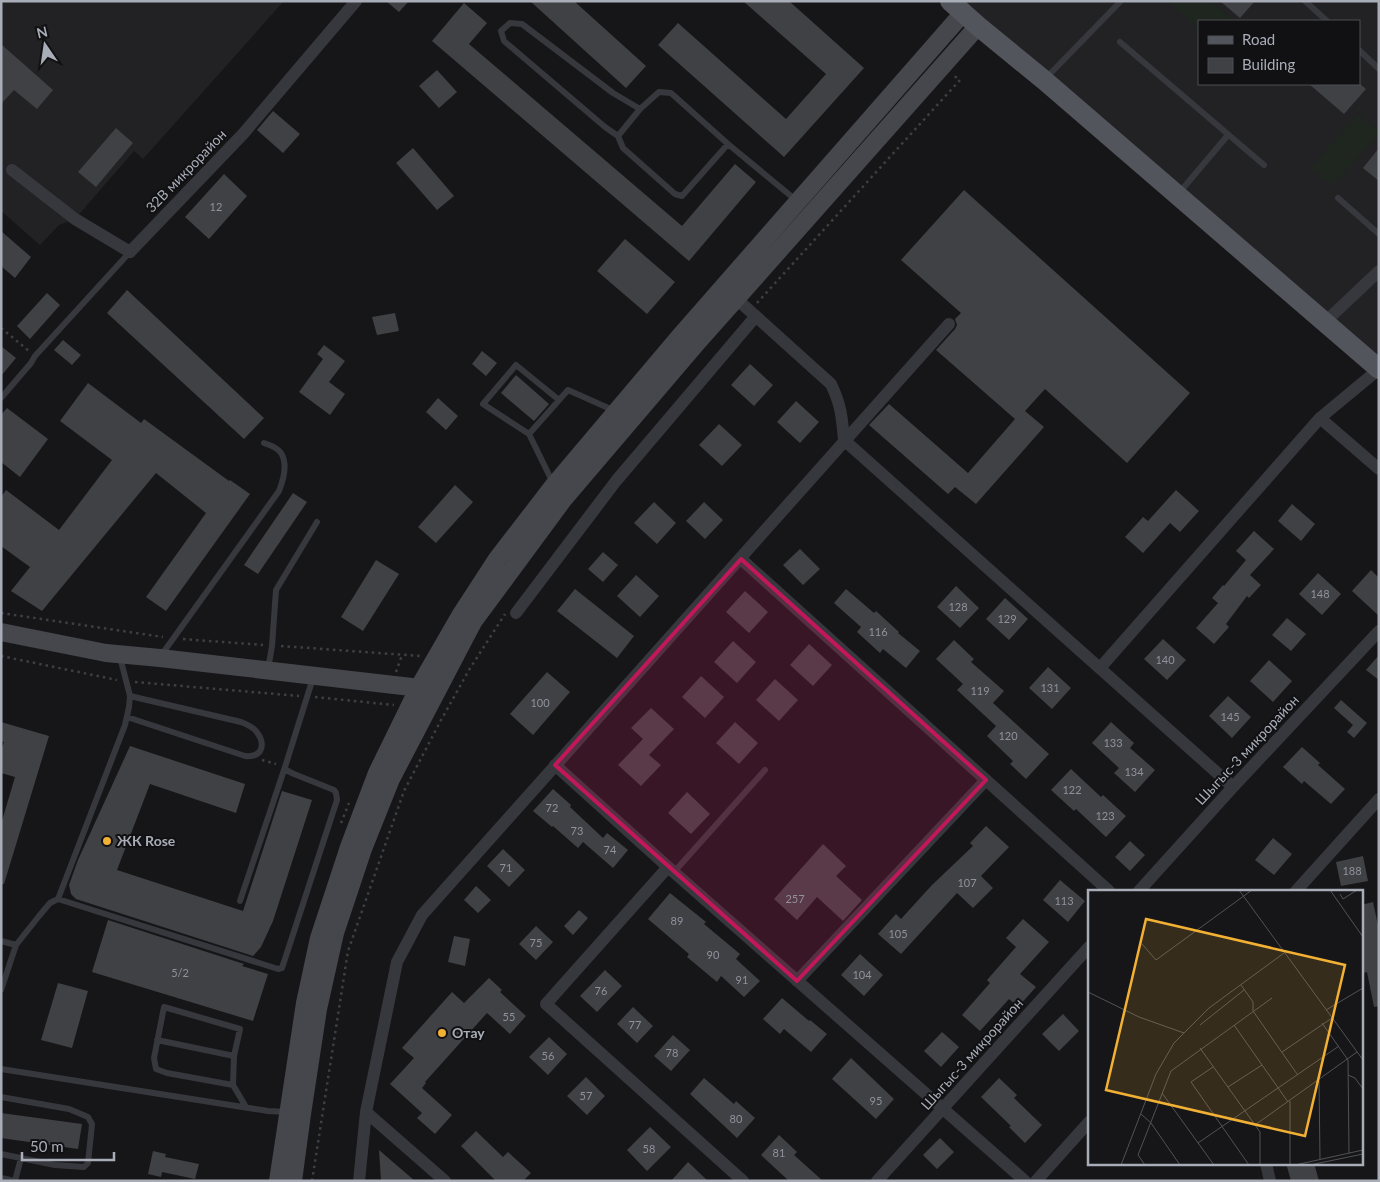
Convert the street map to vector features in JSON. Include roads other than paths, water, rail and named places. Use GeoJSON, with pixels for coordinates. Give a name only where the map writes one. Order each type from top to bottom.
{"type":"FeatureCollection","features":[{"type":"Feature","properties":{"kind":"main road"},"geometry":{"type":"LineString","coordinates":[[964,13],[1379,369]]}},
{"type":"Feature","properties":{"kind":"main road"},"geometry":{"type":"LineString","coordinates":[[729,293],[798,202],[964,13]]}},
{"type":"Feature","properties":{"kind":"main road"},"geometry":{"type":"LineString","coordinates":[[278,1181],[335,933],[362,849],[428,689],[436,659],[460,616],[497,560],[559,492],[729,293],[964,13]]}},
{"type":"Feature","properties":{"kind":"main road"},"geometry":{"type":"LineString","coordinates":[[293,1181],[295,1113],[305,1003],[319,938],[349,848],[377,773],[409,707],[428,689],[559,492]]}},
{"type":"Feature","properties":{"kind":"main road"},"geometry":{"type":"LineString","coordinates":[[1,632],[106,653],[428,689]]}},
{"type":"Feature","properties":{"kind":"street","name":"32В микрорайон"},"geometry":{"type":"LineString","coordinates":[[130,252],[243,134],[356,1]]}},
{"type":"Feature","properties":{"kind":"street"},"geometry":{"type":"LineString","coordinates":[[12,170],[75,219],[130,252]]}},
{"type":"Feature","properties":{"kind":"street"},"geometry":{"type":"LineString","coordinates":[[1325,322],[1379,271]]}},
{"type":"Feature","properties":{"kind":"street"},"geometry":{"type":"LineString","coordinates":[[729,293],[831,384],[842,414],[844,440],[1233,786]]}},
{"type":"Feature","properties":{"kind":"street"},"geometry":{"type":"LineString","coordinates":[[516,612],[616,481],[756,316]]}},
{"type":"Feature","properties":{"kind":"street"},"geometry":{"type":"LineString","coordinates":[[359,1181],[366,1112],[397,962],[422,915],[949,324]]}},
{"type":"Feature","properties":{"kind":"street"},"geometry":{"type":"LineString","coordinates":[[1100,668],[1320,418],[1350,391],[1379,369]]}},
{"type":"Feature","properties":{"kind":"street"},"geometry":{"type":"LineString","coordinates":[[1320,418],[1379,469]]}},
{"type":"Feature","properties":{"kind":"street"},"geometry":{"type":"LineString","coordinates":[[741,559],[1108,890]]}},
{"type":"Feature","properties":{"kind":"street","name":"Шыгыс-3 микрорайон"},"geometry":{"type":"LineString","coordinates":[[1140,890],[1233,786],[1379,631]]}},
{"type":"Feature","properties":{"kind":"street"},"geometry":{"type":"LineString","coordinates":[[555,765],[1024,1181]]}},
{"type":"Feature","properties":{"kind":"street"},"geometry":{"type":"LineString","coordinates":[[798,981],[986,780]]}},
{"type":"Feature","properties":{"kind":"street"},"geometry":{"type":"LineString","coordinates":[[1297,890],[1379,799]]}},
{"type":"Feature","properties":{"kind":"street"},"geometry":{"type":"LineString","coordinates":[[671,869],[546,1004],[743,1181]]}},
{"type":"Feature","properties":{"kind":"street","name":"Шыгыс-3 микрорайон"},"geometry":{"type":"LineString","coordinates":[[877,1181],[1088,948]]}},
{"type":"Feature","properties":{"kind":"street"},"geometry":{"type":"LineString","coordinates":[[366,1112],[445,1181]]}},
{"type":"Feature","properties":{"kind":"street"},"geometry":{"type":"LineString","coordinates":[[1036,1181],[1088,1123]]}},
{"type":"Feature","properties":{"kind":"street"},"geometry":{"type":"LineString","coordinates":[[1266,1164],[1270,1181]]}},
{"type":"Feature","properties":{"kind":"lane"},"geometry":{"type":"LineString","coordinates":[[1044,80],[1121,1]]}},
{"type":"Feature","properties":{"kind":"lane"},"geometry":{"type":"LineString","coordinates":[[1305,1],[1326,20]]}},
{"type":"Feature","properties":{"kind":"lane"},"geometry":{"type":"LineString","coordinates":[[640,110],[614,94],[522,24],[510,22],[502,31],[504,42],[618,136],[623,148],[675,194],[682,196],[728,144]]}},
{"type":"Feature","properties":{"kind":"lane"},"geometry":{"type":"LineString","coordinates":[[1120,42],[1264,165]]}},
{"type":"Feature","properties":{"kind":"lane"},"geometry":{"type":"LineString","coordinates":[[1360,51],[1379,68]]}},
{"type":"Feature","properties":{"kind":"lane"},"geometry":{"type":"LineString","coordinates":[[618,136],[640,110],[659,92],[670,93],[798,202]]}},
{"type":"Feature","properties":{"kind":"lane"},"geometry":{"type":"LineString","coordinates":[[1177,195],[1228,135]]}},
{"type":"Feature","properties":{"kind":"lane"},"geometry":{"type":"LineString","coordinates":[[1338,198],[1379,234]]}},
{"type":"Feature","properties":{"kind":"lane"},"geometry":{"type":"LineString","coordinates":[[1,398],[35,356],[130,252]]}},
{"type":"Feature","properties":{"kind":"lane"},"geometry":{"type":"LineString","coordinates":[[559,400],[516,365],[483,404],[529,434],[559,492]]}},
{"type":"Feature","properties":{"kind":"lane"},"geometry":{"type":"LineString","coordinates":[[529,434],[568,390],[623,417]]}},
{"type":"Feature","properties":{"kind":"lane"},"geometry":{"type":"LineString","coordinates":[[160,658],[278,492],[284,479],[284,462],[281,453],[276,448],[264,442]]}},
{"type":"Feature","properties":{"kind":"lane"},"geometry":{"type":"LineString","coordinates":[[268,671],[272,646],[276,590],[317,522]]}},
{"type":"Feature","properties":{"kind":"lane"},"geometry":{"type":"LineString","coordinates":[[1,990],[16,945],[50,903],[58,899],[122,734],[130,696],[119,654]]}},
{"type":"Feature","properties":{"kind":"lane"},"geometry":{"type":"LineString","coordinates":[[240,901],[313,676]]}},
{"type":"Feature","properties":{"kind":"lane"},"geometry":{"type":"LineString","coordinates":[[127,717],[245,756],[257,755],[260,751],[260,736],[252,727],[241,722],[130,696]]}},
{"type":"Feature","properties":{"kind":"lane"},"geometry":{"type":"LineString","coordinates":[[58,899],[280,969],[337,800],[334,790],[294,774],[286,770],[285,767]]}},
{"type":"Feature","properties":{"kind":"lane"},"geometry":{"type":"LineString","coordinates":[[671,869],[765,770]]}},
{"type":"Feature","properties":{"kind":"lane"},"geometry":{"type":"LineString","coordinates":[[1,941],[16,945]]}},
{"type":"Feature","properties":{"kind":"lane"},"geometry":{"type":"LineString","coordinates":[[233,1085],[167,1073],[156,1069],[154,1058],[164,1007],[240,1029],[234,1056],[233,1085],[246,1107]]}},
{"type":"Feature","properties":{"kind":"lane"},"geometry":{"type":"LineString","coordinates":[[157,1040],[234,1056]]}},
{"type":"Feature","properties":{"kind":"lane"},"geometry":{"type":"LineString","coordinates":[[1,1069],[268,1111],[295,1113]]}},
{"type":"Feature","properties":{"kind":"lane"},"geometry":{"type":"LineString","coordinates":[[1,1098],[69,1109],[88,1117],[92,1124],[88,1162],[84,1167],[55,1165],[1,1154]]}},
{"type":"Feature","properties":{"kind":"lane"},"geometry":{"type":"LineString","coordinates":[[1,1178],[15,1181],[21,1158]]}},
{"type":"Feature","properties":{"kind":"place","name":"ЖК Rose"},"geometry":{"type":"Point","coordinates":[107,841]}},
{"type":"Feature","properties":{"kind":"place","name":"Отау"},"geometry":{"type":"Point","coordinates":[442,1033]}}]}
